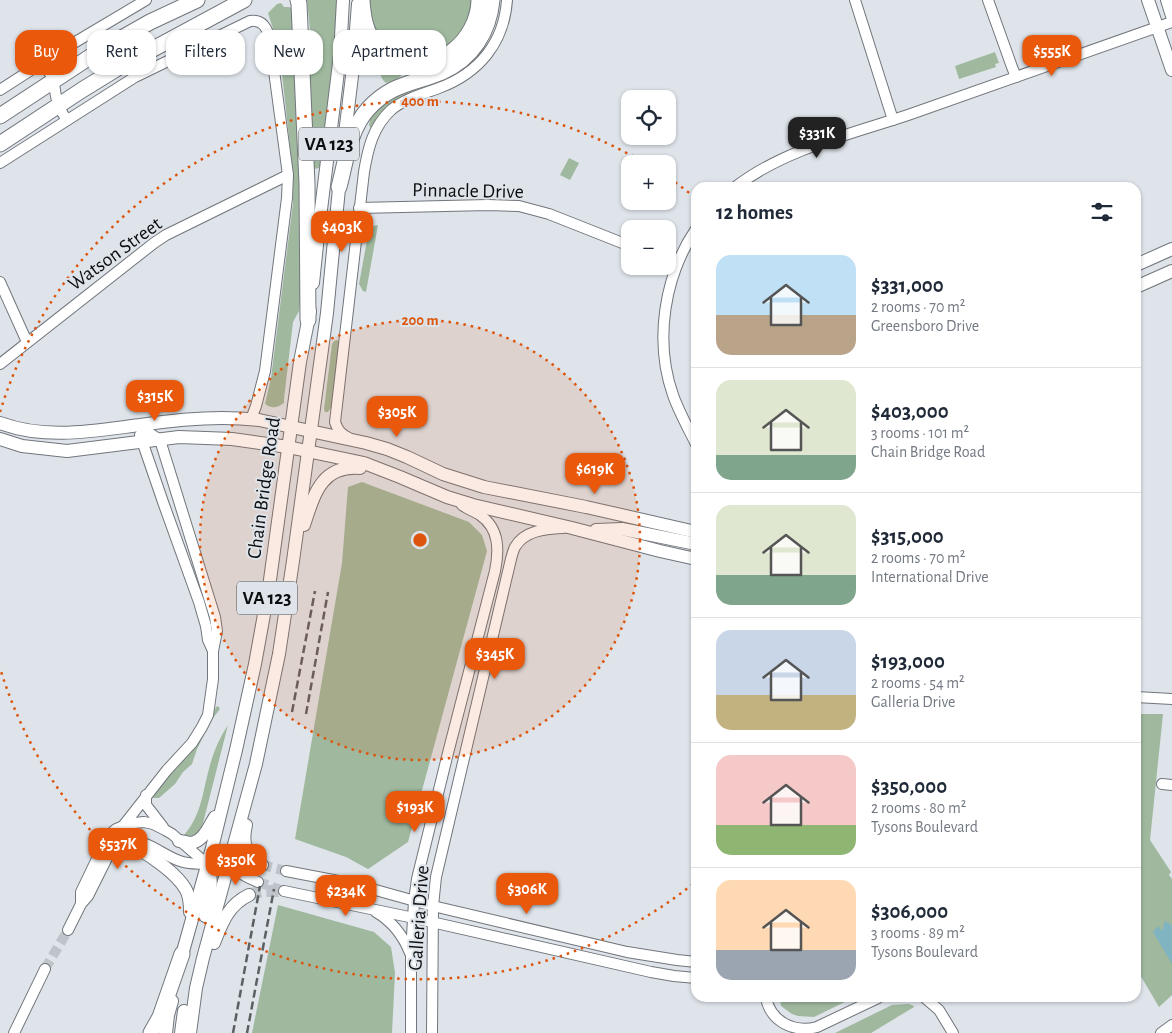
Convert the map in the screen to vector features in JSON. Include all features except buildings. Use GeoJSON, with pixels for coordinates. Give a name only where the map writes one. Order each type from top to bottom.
{"type":"FeatureCollection","features":[{"type":"Feature","properties":{"kind":"highway"},"geometry":{"type":"LineString","coordinates":[[0,116],[107,46],[184,4],[197,0]]}},
{"type":"Feature","properties":{"kind":"highway"},"geometry":{"type":"LineString","coordinates":[[189,30],[244,0]]}},
{"type":"Feature","properties":{"kind":"highway"},"geometry":{"type":"LineString","coordinates":[[298,0],[307,184],[308,320]]}},
{"type":"Feature","properties":{"kind":"highway"},"geometry":{"type":"LineString","coordinates":[[362,0],[366,25],[374,43],[391,57],[411,63],[422,63],[442,58],[460,44],[473,26],[479,0]]}},
{"type":"Feature","properties":{"kind":"highway"},"geometry":{"type":"LineString","coordinates":[[339,187],[357,124],[367,110],[389,91],[441,72],[461,61],[474,48],[484,33],[491,11],[492,0]]}},
{"type":"Feature","properties":{"kind":"highway"},"geometry":{"type":"LineString","coordinates":[[0,144],[82,90],[166,43]]}},
{"type":"Feature","properties":{"kind":"highway"},"geometry":{"type":"LineString","coordinates":[[151,1033],[160,1018],[182,954]]}},
{"type":"Feature","properties":{"kind":"main road","name":"Chain Bridge Road"},"geometry":{"type":"LineString","coordinates":[[166,1033],[168,1015],[187,935],[200,890],[209,870],[212,848],[255,664],[269,587],[300,362],[313,287],[340,55],[343,0]]}},
{"type":"Feature","properties":{"kind":"main road","name":"Chain Bridge Road"},"geometry":{"type":"LineString","coordinates":[[190,1033],[196,988],[224,862],[234,844],[256,764],[279,654],[327,312],[353,68],[358,0]]}},
{"type":"Feature","properties":{"kind":"main road"},"geometry":{"type":"LineString","coordinates":[[1148,0],[1172,70]]}},
{"type":"Feature","properties":{"kind":"main road"},"geometry":{"type":"LineString","coordinates":[[1167,0],[1172,16]]}},
{"type":"Feature","properties":{"kind":"main road"},"geometry":{"type":"LineString","coordinates":[[1141,263],[1172,249]]}},
{"type":"Feature","properties":{"kind":"main road"},"geometry":{"type":"LineString","coordinates":[[1141,285],[1172,271]]}},
{"type":"Feature","properties":{"kind":"main road"},"geometry":{"type":"LineString","coordinates":[[0,423],[54,433],[78,433],[194,418],[251,419],[292,426],[387,449],[443,474],[484,487],[691,529]]}},
{"type":"Feature","properties":{"kind":"main road"},"geometry":{"type":"LineString","coordinates":[[0,439],[22,446],[67,451],[179,437],[241,440],[288,448],[364,464],[447,497],[473,505],[691,557]]}},
{"type":"Feature","properties":{"kind":"main road"},"geometry":{"type":"LineString","coordinates":[[293,561],[309,510],[321,483],[331,474],[342,469],[355,467],[380,469]]}},
{"type":"Feature","properties":{"kind":"main road"},"geometry":{"type":"LineString","coordinates":[[578,530],[622,529],[691,543]]}},
{"type":"Feature","properties":{"kind":"main road"},"geometry":{"type":"LineString","coordinates":[[256,764],[244,840],[246,850],[262,866]]}},
{"type":"Feature","properties":{"kind":"main road"},"geometry":{"type":"LineString","coordinates":[[179,841],[191,843],[206,834],[222,806]]}},
{"type":"Feature","properties":{"kind":"main road"},"geometry":{"type":"LineString","coordinates":[[126,843],[159,863],[178,879],[186,891],[190,901],[187,935]]}},
{"type":"Feature","properties":{"kind":"main road"},"geometry":{"type":"LineString","coordinates":[[181,1033],[191,972],[209,903],[209,870],[216,872],[224,862]]}},
{"type":"Feature","properties":{"kind":"main road"},"geometry":{"type":"LineString","coordinates":[[196,988],[223,919],[234,904],[249,895]]}},
{"type":"Feature","properties":{"kind":"street"},"geometry":{"type":"LineString","coordinates":[[77,42],[146,0]]}},
{"type":"Feature","properties":{"kind":"street"},"geometry":{"type":"LineString","coordinates":[[349,439],[340,433],[336,422],[359,208],[368,149],[372,137],[388,114],[401,103],[459,78],[474,68],[490,52],[498,37],[506,14],[507,0]]}},
{"type":"Feature","properties":{"kind":"street"},"geometry":{"type":"LineString","coordinates":[[854,0],[893,120]]}},
{"type":"Feature","properties":{"kind":"street"},"geometry":{"type":"LineString","coordinates":[[988,0],[1016,76]]}},
{"type":"Feature","properties":{"kind":"street"},"geometry":{"type":"LineString","coordinates":[[156,68],[250,21],[255,20],[265,25],[268,32],[288,175],[287,198],[265,371],[251,419]]}},
{"type":"Feature","properties":{"kind":"street"},"geometry":{"type":"LineString","coordinates":[[742,182],[759,170],[777,161],[815,146],[1172,22]]}},
{"type":"Feature","properties":{"kind":"street"},"geometry":{"type":"LineString","coordinates":[[156,64],[166,45]]}},
{"type":"Feature","properties":{"kind":"street"},"geometry":{"type":"LineString","coordinates":[[0,90],[23,75]]}},
{"type":"Feature","properties":{"kind":"street"},"geometry":{"type":"LineString","coordinates":[[40,90],[44,80],[43,75]]}},
{"type":"Feature","properties":{"kind":"street"},"geometry":{"type":"LineString","coordinates":[[51,75],[54,80],[58,106],[67,120]]}},
{"type":"Feature","properties":{"kind":"street"},"geometry":{"type":"LineString","coordinates":[[2,158],[140,75]]}},
{"type":"Feature","properties":{"kind":"street"},"geometry":{"type":"LineString","coordinates":[[78,113],[75,104],[76,98],[82,90]]}},
{"type":"Feature","properties":{"kind":"street","name":"Watson Street"},"geometry":{"type":"LineString","coordinates":[[0,364],[166,235],[288,175]]}},
{"type":"Feature","properties":{"kind":"street","name":"Pinnacle Drive"},"geometry":{"type":"LineString","coordinates":[[359,208],[519,206],[549,214],[621,242]]}},
{"type":"Feature","properties":{"kind":"street"},"geometry":{"type":"LineString","coordinates":[[676,258],[691,238]]}},
{"type":"Feature","properties":{"kind":"street"},"geometry":{"type":"LineString","coordinates":[[670,275],[664,323],[664,348],[673,395],[691,435]]}},
{"type":"Feature","properties":{"kind":"street"},"geometry":{"type":"LineString","coordinates":[[0,282],[27,342]]}},
{"type":"Feature","properties":{"kind":"street"},"geometry":{"type":"LineString","coordinates":[[68,930],[81,904],[88,896],[123,826],[146,795],[192,743],[208,715],[210,703],[213,678],[213,651],[217,631],[215,617],[160,440],[137,425]]}},
{"type":"Feature","properties":{"kind":"street"},"geometry":{"type":"LineString","coordinates":[[137,425],[199,602],[208,640],[213,651]]}},
{"type":"Feature","properties":{"kind":"street","name":"Galleria Drive"},"geometry":{"type":"LineString","coordinates":[[411,1033],[411,954],[417,879],[498,550],[494,533],[486,521],[480,515],[447,497]]}},
{"type":"Feature","properties":{"kind":"street","name":"Galleria Drive"},"geometry":{"type":"LineString","coordinates":[[432,1033],[433,906],[436,877],[511,559],[515,547],[530,534],[546,529],[578,530]]}},
{"type":"Feature","properties":{"kind":"street"},"geometry":{"type":"LineString","coordinates":[[1141,697],[1172,699]]}},
{"type":"Feature","properties":{"kind":"street"},"geometry":{"type":"LineString","coordinates":[[146,795],[146,805],[165,830]]}},
{"type":"Feature","properties":{"kind":"street"},"geometry":{"type":"LineString","coordinates":[[81,904],[81,892],[108,836],[123,826],[134,823],[144,822],[153,824],[165,830],[209,870]]}},
{"type":"Feature","properties":{"kind":"street"},"geometry":{"type":"LineString","coordinates":[[96,880],[114,853],[121,846],[132,841],[141,842],[184,862],[209,870]]}},
{"type":"Feature","properties":{"kind":"street"},"geometry":{"type":"LineString","coordinates":[[212,848],[224,862],[258,882]]}},
{"type":"Feature","properties":{"kind":"street"},"geometry":{"type":"LineString","coordinates":[[224,862],[262,866]]}},
{"type":"Feature","properties":{"kind":"street"},"geometry":{"type":"LineString","coordinates":[[286,870],[354,884],[433,906],[628,952],[691,961]]}},
{"type":"Feature","properties":{"kind":"street"},"geometry":{"type":"LineString","coordinates":[[284,891],[369,908],[651,972],[691,978]]}},
{"type":"Feature","properties":{"kind":"street"},"geometry":{"type":"LineString","coordinates":[[369,908],[396,927],[411,954]]}},
{"type":"Feature","properties":{"kind":"street"},"geometry":{"type":"LineString","coordinates":[[14,1033],[45,969]]}},
{"type":"Feature","properties":{"kind":"street"},"geometry":{"type":"LineString","coordinates":[[767,1002],[778,1020],[784,1024],[800,1029],[809,1029],[870,1002]]}},
{"type":"Feature","properties":{"kind":"street"},"geometry":{"type":"LineString","coordinates":[[931,1002],[942,1013],[953,1033]]}},
{"type":"Feature","properties":{"kind":"street"},"geometry":{"type":"LineString","coordinates":[[1161,1033],[1172,1025]]}},
{"type":"Feature","properties":{"kind":"green space"},"geometry":{"type":"Polygon","coordinates":[[[307,0],[338,0],[336,30],[333,30],[333,63],[322,164],[319,168],[314,169],[312,166],[307,81],[310,75],[323,75],[323,30],[310,30],[307,0]]]}},
{"type":"Feature","properties":{"kind":"green space"},"geometry":{"type":"Polygon","coordinates":[[[368,0],[475,0],[473,17],[450,50],[446,51],[446,30],[374,30],[368,0]]]}},
{"type":"Feature","properties":{"kind":"green space"},"geometry":{"type":"Polygon","coordinates":[[[281,3],[284,7],[294,9],[295,30],[274,30],[268,13],[277,4],[281,3]]]}},
{"type":"Feature","properties":{"kind":"green space"},"geometry":{"type":"Polygon","coordinates":[[[995,52],[999,63],[995,64],[996,67],[959,79],[955,66],[995,52]]]}},
{"type":"Feature","properties":{"kind":"green space"},"geometry":{"type":"Polygon","coordinates":[[[456,73],[455,77],[400,97],[387,107],[371,129],[369,125],[370,119],[386,99],[456,73]]]}},
{"type":"Feature","properties":{"kind":"green space"},"geometry":{"type":"Polygon","coordinates":[[[282,75],[296,75],[303,273],[299,311],[293,322],[284,403],[279,406],[270,407],[265,404],[271,378],[293,203],[293,173],[282,75]]]}},
{"type":"Feature","properties":{"kind":"green space"},"geometry":{"type":"Polygon","coordinates":[[[381,75],[402,75],[396,80],[386,83],[381,75]]]}},
{"type":"Feature","properties":{"kind":"green space"},"geometry":{"type":"Polygon","coordinates":[[[569,158],[579,163],[570,180],[560,175],[569,158]]]}},
{"type":"Feature","properties":{"kind":"green space"},"geometry":{"type":"Polygon","coordinates":[[[378,225],[366,292],[363,291],[359,284],[369,227],[378,225]]]}},
{"type":"Feature","properties":{"kind":"green space"},"geometry":{"type":"Polygon","coordinates":[[[337,340],[341,343],[332,406],[328,412],[325,412],[332,344],[337,340]]]}},
{"type":"Feature","properties":{"kind":"green space"},"geometry":{"type":"Polygon","coordinates":[[[362,482],[469,522],[482,535],[487,551],[408,842],[368,869],[346,857],[295,839],[342,563],[348,487],[362,482]]]}},
{"type":"Feature","properties":{"kind":"green space"},"geometry":{"type":"Polygon","coordinates":[[[218,706],[220,709],[208,728],[216,707],[218,706]]]}},
{"type":"Feature","properties":{"kind":"green space"},"geometry":{"type":"Polygon","coordinates":[[[1141,714],[1163,714],[1150,840],[1171,872],[1169,875],[1172,879],[1172,995],[1159,1007],[1141,976],[1141,714]]]}},
{"type":"Feature","properties":{"kind":"green space"},"geometry":{"type":"Polygon","coordinates":[[[228,725],[202,827],[192,835],[184,835],[195,819],[213,754],[228,725]]]}},
{"type":"Feature","properties":{"kind":"green space"},"geometry":{"type":"Polygon","coordinates":[[[205,734],[192,764],[183,772],[175,784],[159,798],[152,798],[160,786],[205,734]]]}},
{"type":"Feature","properties":{"kind":"green space"},"geometry":{"type":"Polygon","coordinates":[[[278,905],[374,932],[391,947],[395,973],[392,1033],[252,1033],[278,905]]]}},
{"type":"Feature","properties":{"kind":"green space"},"geometry":{"type":"Polygon","coordinates":[[[780,1002],[845,1002],[814,1017],[792,1014],[781,1006],[780,1002]]]}},
{"type":"Feature","properties":{"kind":"green space"},"geometry":{"type":"Polygon","coordinates":[[[909,1004],[914,1007],[871,1033],[835,1033],[892,1005],[909,1004]]]}},
{"type":"Feature","properties":{"kind":"water"},"geometry":{"type":"Polygon","coordinates":[[[1165,921],[1172,925],[1172,964],[1153,932],[1158,926],[1162,931],[1165,921]]]}},
{"type":"Feature","properties":{"kind":"tunnel"},"geometry":{"type":"LineString","coordinates":[[262,865],[286,871]]}},
{"type":"Feature","properties":{"kind":"tunnel"},"geometry":{"type":"LineString","coordinates":[[258,882],[284,891]]}},
{"type":"Feature","properties":{"kind":"tunnel"},"geometry":{"type":"LineString","coordinates":[[249,895],[261,891],[284,891]]}},
{"type":"Feature","properties":{"kind":"tunnel"},"geometry":{"type":"LineString","coordinates":[[45,969],[68,930]]}},
{"type":"Feature","properties":{"kind":"railway"},"geometry":{"type":"LineString","coordinates":[[292,712],[315,591]]}},
{"type":"Feature","properties":{"kind":"railway"},"geometry":{"type":"LineString","coordinates":[[306,714],[328,592]]}},
{"type":"Feature","properties":{"kind":"railway"},"geometry":{"type":"LineString","coordinates":[[233,1033],[260,886]]}},
{"type":"Feature","properties":{"kind":"railway"},"geometry":{"type":"LineString","coordinates":[[247,1033],[274,889]]}}]}
